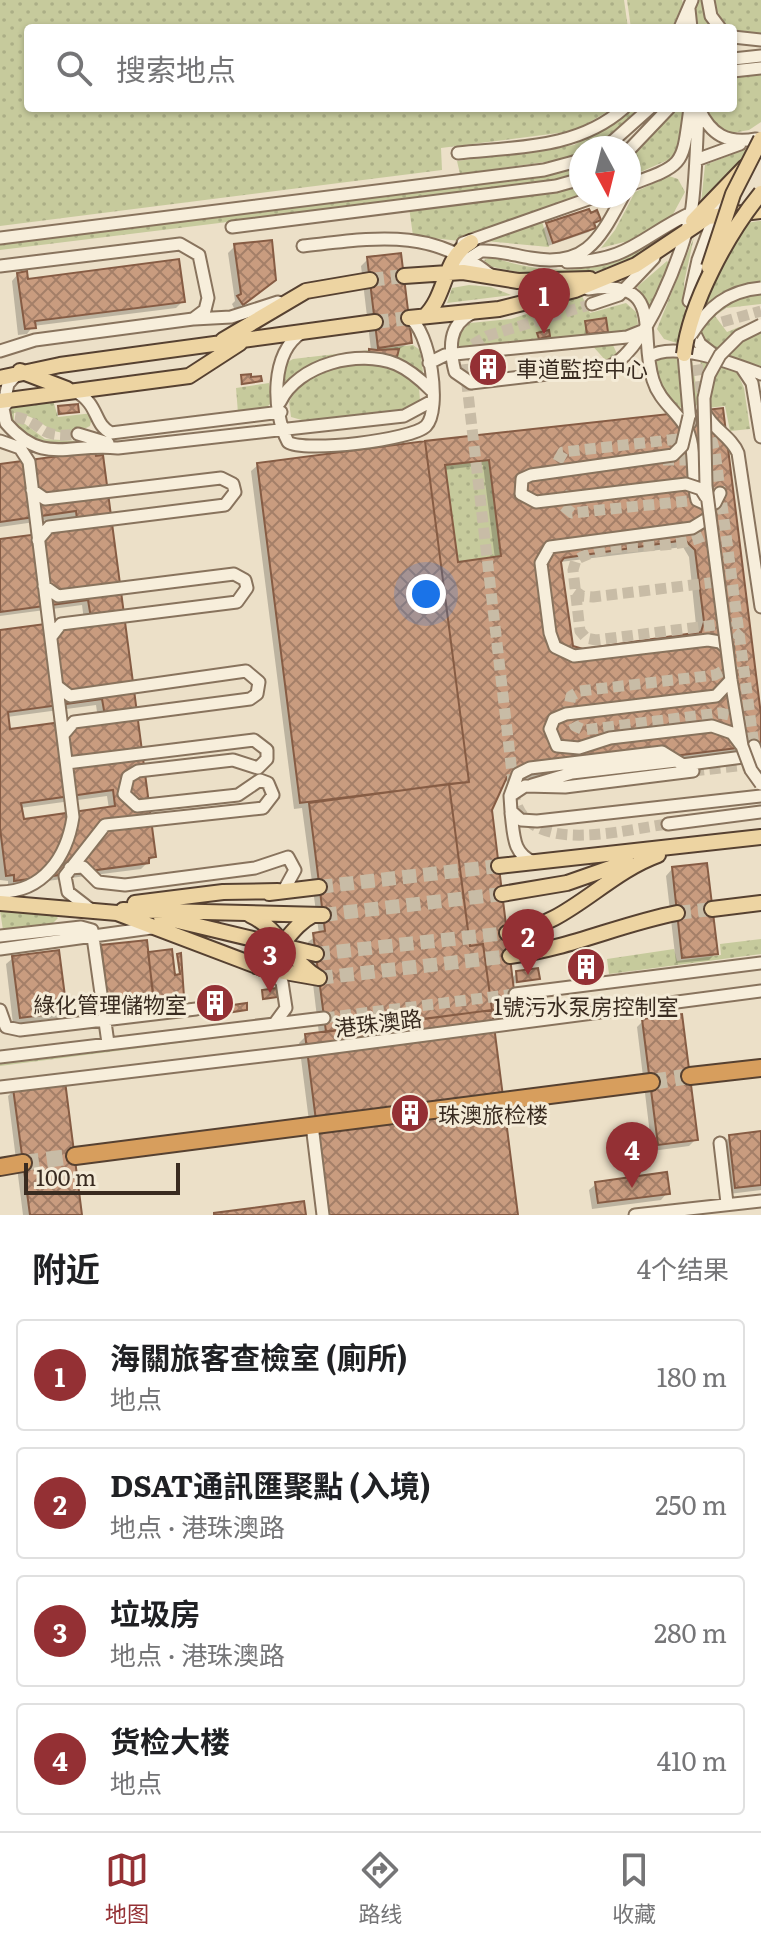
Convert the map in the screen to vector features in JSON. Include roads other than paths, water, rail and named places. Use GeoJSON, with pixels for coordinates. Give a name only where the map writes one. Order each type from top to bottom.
{"type":"FeatureCollection","features":[{"type":"Feature","properties":{"kind":"highway"},"geometry":{"type":"LineString","coordinates":[[690,1076],[761,1068]]}},
{"type":"Feature","properties":{"kind":"highway"},"geometry":{"type":"LineString","coordinates":[[75,1156],[651,1082]]}},
{"type":"Feature","properties":{"kind":"highway"},"geometry":{"type":"LineString","coordinates":[[0,1167],[23,1163]]}},
{"type":"Feature","properties":{"kind":"main road"},"geometry":{"type":"LineString","coordinates":[[684,354],[694,299],[733,194],[759,138]]}},
{"type":"Feature","properties":{"kind":"main road"},"geometry":{"type":"LineString","coordinates":[[409,318],[521,305],[611,276],[661,250],[761,154]]}},
{"type":"Feature","properties":{"kind":"main road"},"geometry":{"type":"LineString","coordinates":[[694,299],[761,193]]}},
{"type":"Feature","properties":{"kind":"main road"},"geometry":{"type":"LineString","coordinates":[[693,222],[759,211]]}},
{"type":"Feature","properties":{"kind":"main road"},"geometry":{"type":"LineString","coordinates":[[425,316],[439,298],[447,273],[471,242]]}},
{"type":"Feature","properties":{"kind":"main road"},"geometry":{"type":"LineString","coordinates":[[404,276],[447,273],[575,290]]}},
{"type":"Feature","properties":{"kind":"main road"},"geometry":{"type":"LineString","coordinates":[[518,281],[586,280],[611,276]]}},
{"type":"Feature","properties":{"kind":"main road"},"geometry":{"type":"LineString","coordinates":[[196,348],[232,336],[306,291],[370,280]]}},
{"type":"Feature","properties":{"kind":"main road"},"geometry":{"type":"LineString","coordinates":[[0,378],[19,371],[375,322]]}},
{"type":"Feature","properties":{"kind":"main road"},"geometry":{"type":"LineString","coordinates":[[4,402],[189,376],[241,342]]}},
{"type":"Feature","properties":{"kind":"main road"},"geometry":{"type":"LineString","coordinates":[[19,371],[75,391]]}},
{"type":"Feature","properties":{"kind":"main road"},"geometry":{"type":"LineString","coordinates":[[499,866],[761,837]]}},
{"type":"Feature","properties":{"kind":"main road"},"geometry":{"type":"LineString","coordinates":[[502,894],[567,883],[677,848]]}},
{"type":"Feature","properties":{"kind":"main road"},"geometry":{"type":"LineString","coordinates":[[507,933],[552,922],[615,876],[677,848]]}},
{"type":"Feature","properties":{"kind":"main road"},"geometry":{"type":"LineString","coordinates":[[174,911],[319,887]]}},
{"type":"Feature","properties":{"kind":"main road"},"geometry":{"type":"LineString","coordinates":[[94,909],[223,892],[281,891]]}},
{"type":"Feature","properties":{"kind":"main road"},"geometry":{"type":"LineString","coordinates":[[0,892],[52,905]]}},
{"type":"Feature","properties":{"kind":"main road"},"geometry":{"type":"LineString","coordinates":[[0,903],[94,909],[318,915],[298,925],[262,968]]}},
{"type":"Feature","properties":{"kind":"main road"},"geometry":{"type":"LineString","coordinates":[[712,909],[761,903]]}},
{"type":"Feature","properties":{"kind":"main road"},"geometry":{"type":"LineString","coordinates":[[94,909],[179,933],[262,968],[319,978],[297,961],[262,921],[245,913]]}},
{"type":"Feature","properties":{"kind":"main road"},"geometry":{"type":"LineString","coordinates":[[130,910],[316,954]]}},
{"type":"Feature","properties":{"kind":"main road"},"geometry":{"type":"LineString","coordinates":[[510,956],[563,947],[627,923],[677,913]]}},
{"type":"Feature","properties":{"kind":"street"},"geometry":{"type":"LineString","coordinates":[[708,0],[711,16],[717,24]]}},
{"type":"Feature","properties":{"kind":"street"},"geometry":{"type":"LineString","coordinates":[[682,24],[690,3]]}},
{"type":"Feature","properties":{"kind":"street"},"geometry":{"type":"LineString","coordinates":[[690,3],[691,24]]}},
{"type":"Feature","properties":{"kind":"street"},"geometry":{"type":"LineString","coordinates":[[737,38],[761,40]]}},
{"type":"Feature","properties":{"kind":"street"},"geometry":{"type":"LineString","coordinates":[[737,59],[761,56]]}},
{"type":"Feature","properties":{"kind":"street"},"geometry":{"type":"LineString","coordinates":[[737,71],[761,68]]}},
{"type":"Feature","properties":{"kind":"street"},"geometry":{"type":"LineString","coordinates":[[458,153],[572,139],[602,125],[619,112]]}},
{"type":"Feature","properties":{"kind":"street"},"geometry":{"type":"LineString","coordinates":[[618,136],[646,112]]}},
{"type":"Feature","properties":{"kind":"street"},"geometry":{"type":"LineString","coordinates":[[641,137],[665,112]]}},
{"type":"Feature","properties":{"kind":"street"},"geometry":{"type":"LineString","coordinates":[[641,181],[662,173],[683,155],[689,112]]}},
{"type":"Feature","properties":{"kind":"street"},"geometry":{"type":"LineString","coordinates":[[472,313],[454,328],[452,354],[455,372],[471,383],[618,364],[645,328],[693,222],[699,112]]}},
{"type":"Feature","properties":{"kind":"street"},"geometry":{"type":"LineString","coordinates":[[701,112],[709,126],[725,139],[759,138]]}},
{"type":"Feature","properties":{"kind":"street"},"geometry":{"type":"LineString","coordinates":[[696,160],[759,138]]}},
{"type":"Feature","properties":{"kind":"street"},"geometry":{"type":"LineString","coordinates":[[0,238],[555,168],[569,164]]}},
{"type":"Feature","properties":{"kind":"street"},"geometry":{"type":"LineString","coordinates":[[662,173],[681,173],[693,190]]}},
{"type":"Feature","properties":{"kind":"street"},"geometry":{"type":"LineString","coordinates":[[232,227],[569,182]]}},
{"type":"Feature","properties":{"kind":"street"},"geometry":{"type":"LineString","coordinates":[[435,245],[471,242],[569,206]]}},
{"type":"Feature","properties":{"kind":"street"},"geometry":{"type":"LineString","coordinates":[[554,261],[570,259],[590,247],[600,237],[616,208]]}},
{"type":"Feature","properties":{"kind":"street"},"geometry":{"type":"LineString","coordinates":[[694,299],[706,240],[722,224],[759,211]]}},
{"type":"Feature","properties":{"kind":"street"},"geometry":{"type":"LineString","coordinates":[[693,222],[706,240]]}},
{"type":"Feature","properties":{"kind":"street"},"geometry":{"type":"LineString","coordinates":[[461,256],[492,250],[554,261],[597,260],[624,253],[693,222]]}},
{"type":"Feature","properties":{"kind":"street"},"geometry":{"type":"LineString","coordinates":[[303,246],[385,236],[435,245],[461,256],[493,277]]}},
{"type":"Feature","properties":{"kind":"street"},"geometry":{"type":"LineString","coordinates":[[0,266],[167,244],[188,245],[199,255],[208,298],[205,310],[193,319]]}},
{"type":"Feature","properties":{"kind":"street"},"geometry":{"type":"LineString","coordinates":[[592,304],[625,289],[661,250]]}},
{"type":"Feature","properties":{"kind":"street"},"geometry":{"type":"LineString","coordinates":[[761,288],[732,294],[710,310],[691,337],[684,354],[689,416],[706,486],[731,680],[750,747],[751,770],[761,784]]}},
{"type":"Feature","properties":{"kind":"street"},"geometry":{"type":"LineString","coordinates":[[575,290],[625,289],[639,300],[658,392],[689,434],[697,500],[708,505],[715,503],[720,493]]}},
{"type":"Feature","properties":{"kind":"street"},"geometry":{"type":"LineString","coordinates":[[0,351],[35,340],[239,315],[306,291]]}},
{"type":"Feature","properties":{"kind":"street"},"geometry":{"type":"LineString","coordinates":[[304,332],[292,341],[278,365],[281,407],[288,442],[301,447],[407,435],[427,425],[433,414],[424,333],[417,322],[409,318]]}},
{"type":"Feature","properties":{"kind":"street"},"geometry":{"type":"LineString","coordinates":[[691,325],[704,349],[728,365]]}},
{"type":"Feature","properties":{"kind":"street"},"geometry":{"type":"LineString","coordinates":[[706,486],[706,385],[727,346],[761,325]]}},
{"type":"Feature","properties":{"kind":"street"},"geometry":{"type":"LineString","coordinates":[[429,363],[452,354],[627,337],[645,328]]}},
{"type":"Feature","properties":{"kind":"street"},"geometry":{"type":"LineString","coordinates":[[649,357],[660,351],[676,349],[751,371],[761,382]]}},
{"type":"Feature","properties":{"kind":"street"},"geometry":{"type":"LineString","coordinates":[[281,407],[284,393],[302,377],[326,365],[354,360],[395,364],[432,396]]}},
{"type":"Feature","properties":{"kind":"street"},"geometry":{"type":"LineString","coordinates":[[19,371],[8,384],[4,402],[8,427],[42,450],[97,446],[118,448],[404,416],[432,396]]}},
{"type":"Feature","properties":{"kind":"street"},"geometry":{"type":"LineString","coordinates":[[751,371],[761,437]]}},
{"type":"Feature","properties":{"kind":"street"},"geometry":{"type":"LineString","coordinates":[[75,391],[91,402],[102,427],[111,433],[223,420],[281,407]]}},
{"type":"Feature","properties":{"kind":"street"},"geometry":{"type":"LineString","coordinates":[[704,410],[710,423],[732,443],[738,453],[761,607]]}},
{"type":"Feature","properties":{"kind":"street"},"geometry":{"type":"LineString","coordinates":[[689,416],[682,446],[673,455],[531,475],[522,479],[521,494],[536,502],[686,484],[701,489],[708,501]]}},
{"type":"Feature","properties":{"kind":"street"},"geometry":{"type":"LineString","coordinates":[[98,417],[94,427],[78,434],[118,448]]}},
{"type":"Feature","properties":{"kind":"street"},"geometry":{"type":"LineString","coordinates":[[223,420],[228,426],[229,437]]}},
{"type":"Feature","properties":{"kind":"street"},"geometry":{"type":"LineString","coordinates":[[0,441],[20,448],[27,456],[73,817],[72,828],[52,869],[32,887],[0,892]]}},
{"type":"Feature","properties":{"kind":"street"},"geometry":{"type":"LineString","coordinates":[[32,489],[45,499],[221,478],[233,484],[235,492],[225,505],[49,527],[38,540]]}},
{"type":"Feature","properties":{"kind":"street"},"geometry":{"type":"LineString","coordinates":[[710,517],[692,528],[550,547],[541,563],[550,633],[555,647],[574,656],[708,640],[720,642],[728,649]]}},
{"type":"Feature","properties":{"kind":"street"},"geometry":{"type":"LineString","coordinates":[[44,585],[49,593],[58,596],[234,574],[242,577],[247,588],[237,602],[61,624],[51,637]]}},
{"type":"Feature","properties":{"kind":"street"},"geometry":{"type":"LineString","coordinates":[[57,685],[70,696],[246,671],[259,682],[259,690],[250,699],[74,722],[66,726],[63,735]]}},
{"type":"Feature","properties":{"kind":"street"},"geometry":{"type":"LineString","coordinates":[[731,680],[716,696],[566,714],[554,719],[550,729],[557,746],[567,749],[610,738],[712,726],[732,733],[750,747],[761,765]]}},
{"type":"Feature","properties":{"kind":"street"},"geometry":{"type":"LineString","coordinates":[[67,763],[254,740],[262,743],[268,754],[258,768],[233,760],[138,771],[128,777],[124,794],[131,804],[143,806],[238,795],[260,780],[268,783],[273,795],[263,808],[105,825],[70,868],[65,887],[94,909]]}},
{"type":"Feature","properties":{"kind":"street"},"geometry":{"type":"LineString","coordinates":[[510,796],[528,786],[578,772],[743,757],[750,747]]}},
{"type":"Feature","properties":{"kind":"street"},"geometry":{"type":"LineString","coordinates":[[528,786],[565,787],[693,771],[667,754],[656,752],[526,769],[515,779],[510,796],[511,811],[516,848],[523,857],[534,862]]}},
{"type":"Feature","properties":{"kind":"street"},"geometry":{"type":"LineString","coordinates":[[511,811],[521,820],[537,821],[761,796]]}},
{"type":"Feature","properties":{"kind":"street"},"geometry":{"type":"LineString","coordinates":[[668,824],[761,812]]}},
{"type":"Feature","properties":{"kind":"street"},"geometry":{"type":"LineString","coordinates":[[70,868],[83,867],[98,882],[125,885],[255,868],[288,857],[295,870],[281,891]]}},
{"type":"Feature","properties":{"kind":"street"},"geometry":{"type":"LineString","coordinates":[[52,905],[63,919],[56,930]]}},
{"type":"Feature","properties":{"kind":"street"},"geometry":{"type":"LineString","coordinates":[[0,936],[86,926],[94,936],[108,1043]]}},
{"type":"Feature","properties":{"kind":"street"},"geometry":{"type":"LineString","coordinates":[[0,949],[151,928],[179,933]]}},
{"type":"Feature","properties":{"kind":"street"},"geometry":{"type":"LineString","coordinates":[[515,994],[761,963]]}},
{"type":"Feature","properties":{"kind":"street"},"geometry":{"type":"LineString","coordinates":[[262,968],[282,982],[286,1008],[275,1024]]}},
{"type":"Feature","properties":{"kind":"street","name":"港珠澳路"},"geometry":{"type":"LineString","coordinates":[[0,1087],[761,991]]}},
{"type":"Feature","properties":{"kind":"street"},"geometry":{"type":"LineString","coordinates":[[0,1010],[2,1023],[12,1030],[196,1009]]}},
{"type":"Feature","properties":{"kind":"street"},"geometry":{"type":"LineString","coordinates":[[0,1057],[324,1018]]}},
{"type":"Feature","properties":{"kind":"street"},"geometry":{"type":"LineString","coordinates":[[312,1125],[323,1215]]}},
{"type":"Feature","properties":{"kind":"street"},"geometry":{"type":"LineString","coordinates":[[720,1143],[727,1203]]}},
{"type":"Feature","properties":{"kind":"street"},"geometry":{"type":"LineString","coordinates":[[635,1215],[761,1201]]}},
{"type":"Feature","properties":{"kind":"tunnel"},"geometry":{"type":"LineString","coordinates":[[370,280],[404,276]]}},
{"type":"Feature","properties":{"kind":"tunnel"},"geometry":{"type":"LineString","coordinates":[[592,304],[487,336],[472,345],[464,359],[515,799],[524,817],[539,828],[559,834],[605,834],[668,824]]}},
{"type":"Feature","properties":{"kind":"tunnel"},"geometry":{"type":"LineString","coordinates":[[722,322],[761,311]]}},
{"type":"Feature","properties":{"kind":"tunnel"},"geometry":{"type":"LineString","coordinates":[[375,322],[409,318]]}},
{"type":"Feature","properties":{"kind":"tunnel"},"geometry":{"type":"LineString","coordinates":[[692,332],[703,401]]}},
{"type":"Feature","properties":{"kind":"tunnel"},"geometry":{"type":"LineString","coordinates":[[15,417],[54,435],[78,434]]}},
{"type":"Feature","properties":{"kind":"tunnel"},"geometry":{"type":"LineString","coordinates":[[707,422],[715,452],[754,746]]}},
{"type":"Feature","properties":{"kind":"tunnel"},"geometry":{"type":"LineString","coordinates":[[567,472],[560,470],[557,463],[563,452],[678,439],[689,434]]}},
{"type":"Feature","properties":{"kind":"tunnel"},"geometry":{"type":"LineString","coordinates":[[663,460],[691,460]]}},
{"type":"Feature","properties":{"kind":"tunnel"},"geometry":{"type":"LineString","coordinates":[[570,494],[564,498],[562,505],[572,513],[697,500]]}},
{"type":"Feature","properties":{"kind":"tunnel"},"geometry":{"type":"LineString","coordinates":[[717,528],[684,542],[610,549],[576,560],[573,570],[580,631],[586,638],[596,640],[715,625],[729,627],[740,637]]}},
{"type":"Feature","properties":{"kind":"tunnel"},"geometry":{"type":"LineString","coordinates":[[575,591],[582,596],[593,597],[725,581]]}},
{"type":"Feature","properties":{"kind":"tunnel"},"geometry":{"type":"LineString","coordinates":[[736,664],[715,675],[580,691],[571,696],[568,712],[575,726],[584,730],[720,713],[734,716],[742,722]]}},
{"type":"Feature","properties":{"kind":"tunnel"},"geometry":{"type":"LineString","coordinates":[[693,771],[756,764]]}},
{"type":"Feature","properties":{"kind":"tunnel"},"geometry":{"type":"LineString","coordinates":[[319,887],[499,866]]}},
{"type":"Feature","properties":{"kind":"tunnel"},"geometry":{"type":"LineString","coordinates":[[323,915],[502,894]]}},
{"type":"Feature","properties":{"kind":"tunnel"},"geometry":{"type":"LineString","coordinates":[[677,913],[712,909]]}},
{"type":"Feature","properties":{"kind":"tunnel"},"geometry":{"type":"LineString","coordinates":[[316,954],[507,933]]}},
{"type":"Feature","properties":{"kind":"tunnel"},"geometry":{"type":"LineString","coordinates":[[319,978],[510,956]]}},
{"type":"Feature","properties":{"kind":"tunnel"},"geometry":{"type":"LineString","coordinates":[[324,1018],[515,994]]}},
{"type":"Feature","properties":{"kind":"tunnel"},"geometry":{"type":"LineString","coordinates":[[651,1082],[690,1076]]}},
{"type":"Feature","properties":{"kind":"tunnel"},"geometry":{"type":"LineString","coordinates":[[23,1163],[75,1156]]}},
{"type":"Feature","properties":{"kind":"place","name":"海關旅客查檢室 (廁所)"},"geometry":{"type":"Point","coordinates":[544,334]}},
{"type":"Feature","properties":{"kind":"place","name":"車道監控中心"},"geometry":{"type":"Point","coordinates":[488,367]}},
{"type":"Feature","properties":{"kind":"place","name":"1號污水泵房控制室"},"geometry":{"type":"Point","coordinates":[586,967]}},
{"type":"Feature","properties":{"kind":"place","name":"DSAT通訊匯聚點 (入境)"},"geometry":{"type":"Point","coordinates":[528,975]}},
{"type":"Feature","properties":{"kind":"place","name":"垃圾房"},"geometry":{"type":"Point","coordinates":[270,993]}},
{"type":"Feature","properties":{"kind":"place","name":"綠化管理儲物室"},"geometry":{"type":"Point","coordinates":[215,1003]}},
{"type":"Feature","properties":{"kind":"place","name":"珠澳旅检楼"},"geometry":{"type":"Point","coordinates":[410,1113]}},
{"type":"Feature","properties":{"kind":"place","name":"货检大楼"},"geometry":{"type":"Point","coordinates":[632,1188]}}]}
